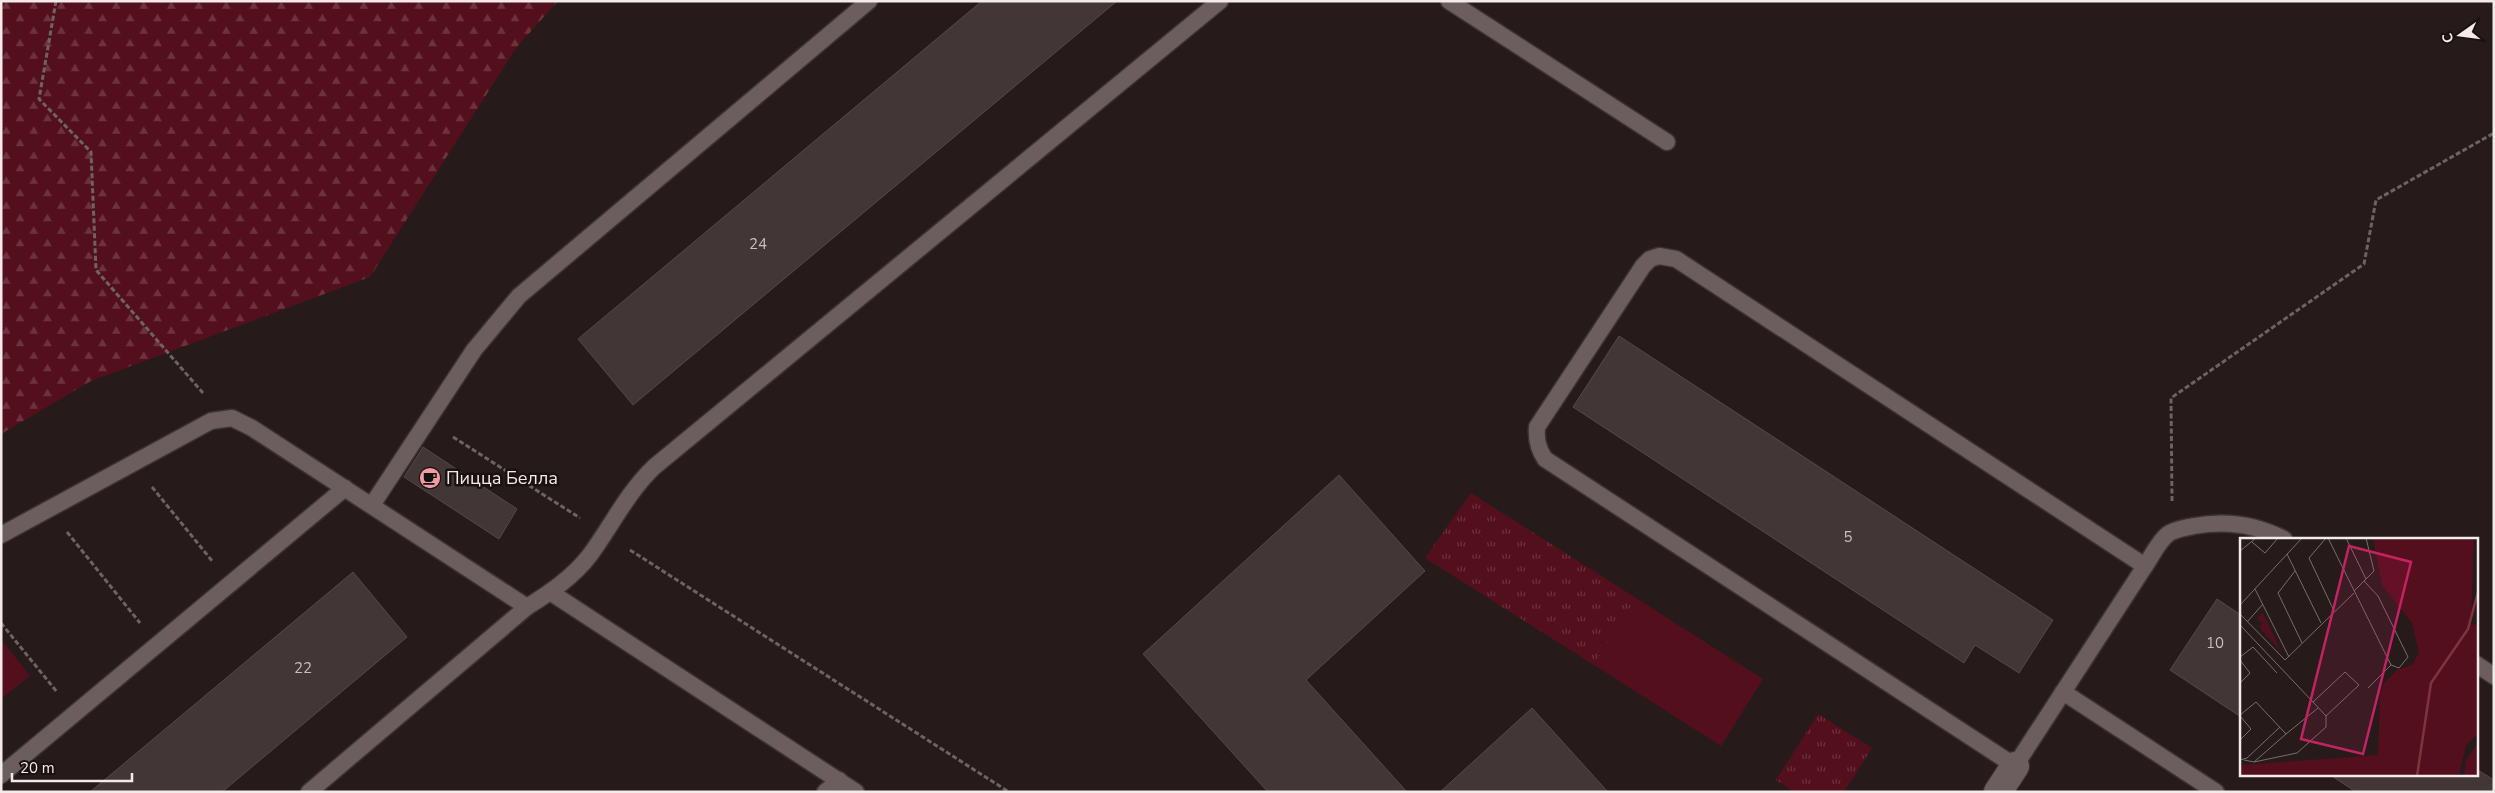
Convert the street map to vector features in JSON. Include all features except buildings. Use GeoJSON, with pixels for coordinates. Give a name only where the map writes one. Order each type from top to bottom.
{"type":"FeatureCollection","features":[{"type":"Feature","properties":{"kind":"street"},"geometry":{"type":"LineString","coordinates":[[1998,792],[2015,766]]}},
{"type":"Feature","properties":{"kind":"lane"},"geometry":{"type":"LineString","coordinates":[[372,505],[474,350],[518,296],[869,1]]}},
{"type":"Feature","properties":{"kind":"lane"},"geometry":{"type":"LineString","coordinates":[[309,792],[527,607],[550,592],[575,571],[604,533],[626,499],[654,467],[1220,1]]}},
{"type":"Feature","properties":{"kind":"lane"},"geometry":{"type":"LineString","coordinates":[[1449,1],[1666,142]]}},
{"type":"Feature","properties":{"kind":"lane"},"geometry":{"type":"LineString","coordinates":[[2145,566],[1676,259],[1667,256],[1650,259],[1643,266],[1548,411],[1538,427],[1536,436],[1545,459],[2015,766],[2164,538],[2173,531],[2210,523],[2232,523],[2252,526],[2282,538]]}},
{"type":"Feature","properties":{"kind":"lane"},"geometry":{"type":"LineString","coordinates":[[1,535],[211,421],[225,418],[240,421],[527,607]]}},
{"type":"Feature","properties":{"kind":"lane"},"geometry":{"type":"LineString","coordinates":[[1,776],[345,488]]}},
{"type":"Feature","properties":{"kind":"lane"},"geometry":{"type":"LineString","coordinates":[[550,592],[856,792]]}},
{"type":"Feature","properties":{"kind":"lane"},"geometry":{"type":"LineString","coordinates":[[2478,665],[2494,676]]}},
{"type":"Feature","properties":{"kind":"lane"},"geometry":{"type":"LineString","coordinates":[[2063,692],[2216,792]]}},
{"type":"Feature","properties":{"kind":"lane"},"geometry":{"type":"LineString","coordinates":[[825,792],[839,780]]}},
{"type":"Feature","properties":{"kind":"path"},"geometry":{"type":"LineString","coordinates":[[56,1],[39,99],[91,152],[96,270],[225,418]]}},
{"type":"Feature","properties":{"kind":"path"},"geometry":{"type":"LineString","coordinates":[[2173,531],[2171,398],[2364,264],[2376,200],[2494,133]]}},
{"type":"Feature","properties":{"kind":"path"},"geometry":{"type":"LineString","coordinates":[[428,421],[1009,792]]}},
{"type":"Feature","properties":{"kind":"path"},"geometry":{"type":"LineString","coordinates":[[133,463],[230,584]]}},
{"type":"Feature","properties":{"kind":"path"},"geometry":{"type":"LineString","coordinates":[[49,509],[158,644]]}},
{"type":"Feature","properties":{"kind":"path"},"geometry":{"type":"LineString","coordinates":[[1,623],[75,714]]}},
{"type":"Feature","properties":{"kind":"green space"},"geometry":{"type":"Polygon","coordinates":[[[1,1],[558,1],[516,48],[370,277],[91,381],[1,434],[1,1]]]}},
{"type":"Feature","properties":{"kind":"green space"},"geometry":{"type":"Polygon","coordinates":[[[1471,493],[1636,598],[1594,665],[1425,558],[1471,493]]]}},
{"type":"Feature","properties":{"kind":"green space"},"geometry":{"type":"Polygon","coordinates":[[[1636,598],[1763,679],[1721,746],[1594,665],[1636,598]]]}},
{"type":"Feature","properties":{"kind":"green space"},"geometry":{"type":"Polygon","coordinates":[[[1,639],[30,676],[1,699],[1,639]]]}},
{"type":"Feature","properties":{"kind":"green space"},"geometry":{"type":"Polygon","coordinates":[[[1818,714],[1872,748],[1844,792],[1794,792],[1776,780],[1818,714]]]}},
{"type":"Feature","properties":{"kind":"place","name":"Пицца Белла"},"geometry":{"type":"Point","coordinates":[430,478]}}]}
